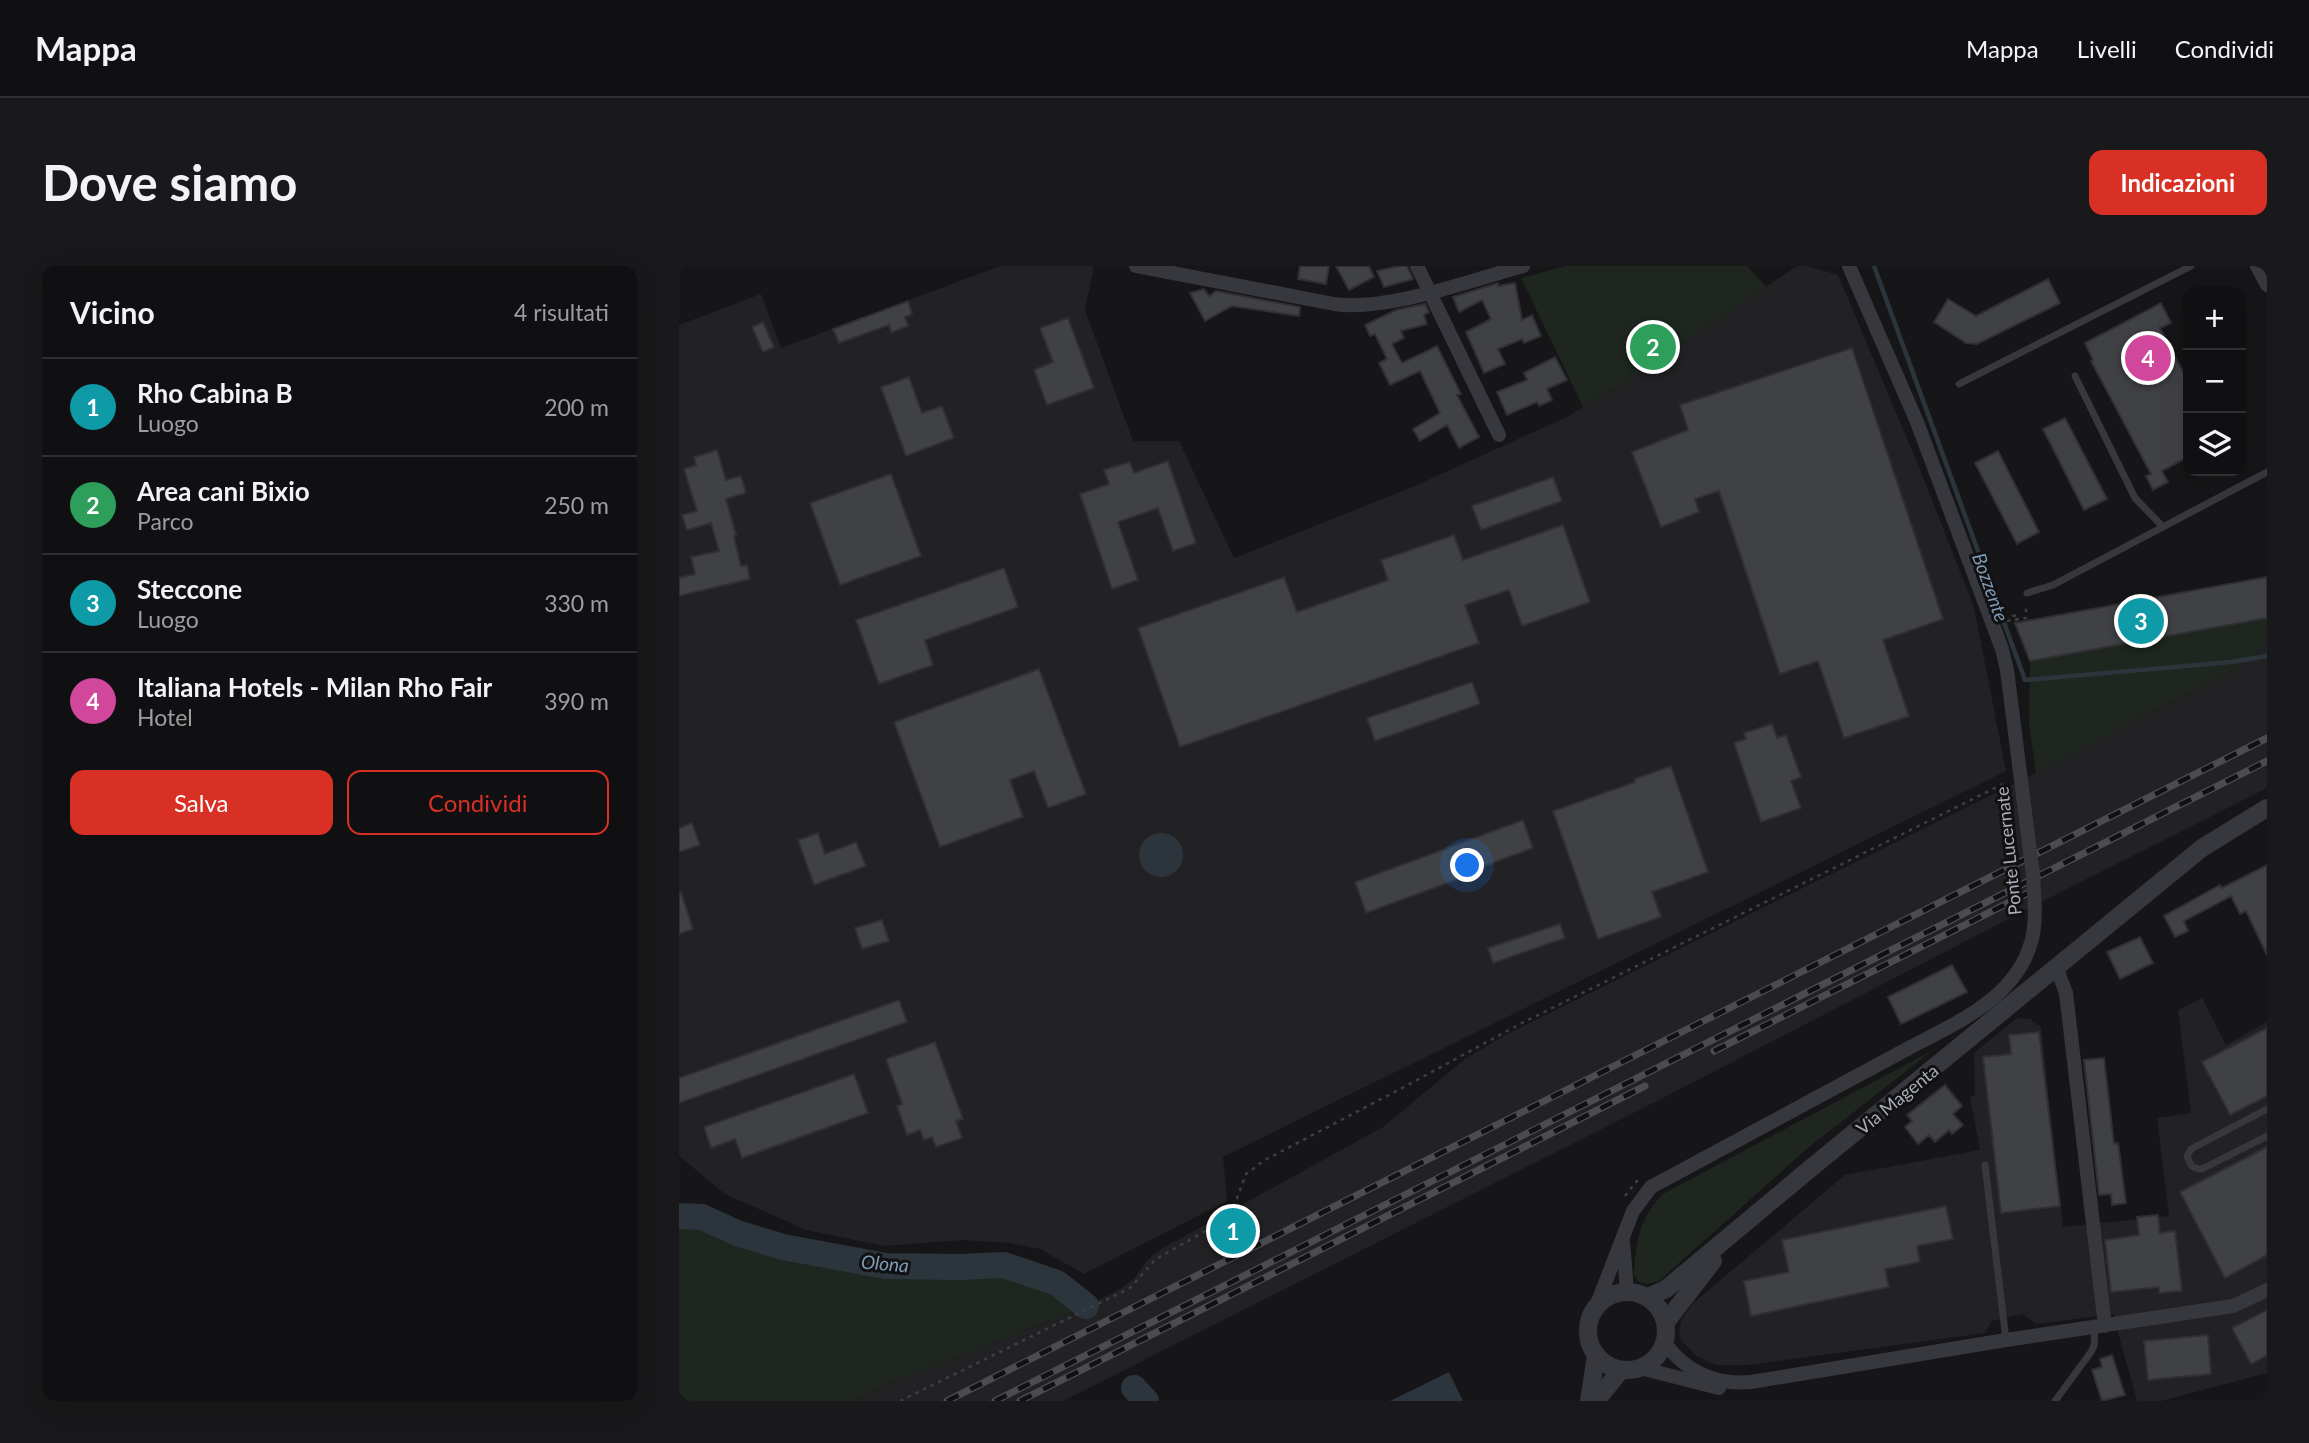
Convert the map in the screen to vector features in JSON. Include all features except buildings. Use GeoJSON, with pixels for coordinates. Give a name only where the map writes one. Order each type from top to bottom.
{"type":"FeatureCollection","features":[{"type":"Feature","properties":{"kind":"street"},"geometry":{"type":"LineString","coordinates":[[1136,266],[1349,306],[1375,305],[1523,266]]}},
{"type":"Feature","properties":{"kind":"street"},"geometry":{"type":"LineString","coordinates":[[1417,266],[1499,436]]}},
{"type":"Feature","properties":{"kind":"street","name":"Ponte Lucernate"},"geometry":{"type":"LineString","coordinates":[[1597,1304],[1633,1211],[1651,1187],[1988,1003],[2011,981],[2020,968],[2032,939],[2035,918],[2034,888],[2007,670],[2002,649],[1917,422],[1849,266]]}},
{"type":"Feature","properties":{"kind":"street"},"geometry":{"type":"LineString","coordinates":[[2257,266],[2267,285]]}},
{"type":"Feature","properties":{"kind":"street","name":"Via Magenta"},"geometry":{"type":"LineString","coordinates":[[1648,1297],[1666,1290],[2202,848],[2267,808]]}},
{"type":"Feature","properties":{"kind":"street"},"geometry":{"type":"LineString","coordinates":[[2057,969],[2066,993],[2100,1326]]}},
{"type":"Feature","properties":{"kind":"street","name":"Via Magenta"},"geometry":{"type":"LineString","coordinates":[[1666,1322],[1738,1231]]}},
{"type":"Feature","properties":{"kind":"street","name":"Ponte Lucernate"},"geometry":{"type":"LineString","coordinates":[[1623,1240],[1627,1291]]}},
{"type":"Feature","properties":{"kind":"street"},"geometry":{"type":"LineString","coordinates":[[1665,1343],[1699,1373],[1731,1384],[2233,1306],[2267,1290]]}},
{"type":"Feature","properties":{"kind":"street"},"geometry":{"type":"LineString","coordinates":[[1640,1368],[1653,1360],[1665,1343],[1666,1322],[1658,1306],[1648,1297],[1627,1291],[1613,1294],[1597,1304],[1590,1315],[1587,1330],[1596,1356],[1605,1364],[1621,1370],[1640,1368],[1708,1387],[1732,1389],[1751,1382]]}},
{"type":"Feature","properties":{"kind":"street"},"geometry":{"type":"LineString","coordinates":[[1589,1401],[1596,1356]]}},
{"type":"Feature","properties":{"kind":"street"},"geometry":{"type":"LineString","coordinates":[[1596,1401],[1621,1370]]}},
{"type":"Feature","properties":{"kind":"lane"},"geometry":{"type":"LineString","coordinates":[[1959,384],[2191,266]]}},
{"type":"Feature","properties":{"kind":"lane"},"geometry":{"type":"LineString","coordinates":[[2075,376],[2135,498],[2163,527]]}},
{"type":"Feature","properties":{"kind":"lane"},"geometry":{"type":"LineString","coordinates":[[2027,593],[2053,585],[2267,472]]}},
{"type":"Feature","properties":{"kind":"lane"},"geometry":{"type":"LineString","coordinates":[[2267,1109],[2191,1149],[2187,1156],[2190,1165],[2195,1169],[2202,1169],[2267,1136]]}},
{"type":"Feature","properties":{"kind":"lane"},"geometry":{"type":"LineString","coordinates":[[1986,1165],[2006,1340]]}},
{"type":"Feature","properties":{"kind":"lane"},"geometry":{"type":"LineString","coordinates":[[2055,1401],[2091,1352],[2100,1326]]}},
{"type":"Feature","properties":{"kind":"path"},"geometry":{"type":"LineString","coordinates":[[2004,621],[2026,618],[2027,593]]}},
{"type":"Feature","properties":{"kind":"path"},"geometry":{"type":"LineString","coordinates":[[900,1401],[1131,1288],[1156,1259],[1230,1217],[1246,1174],[1265,1160],[1520,1024],[2003,784]]}},
{"type":"Feature","properties":{"kind":"shaded area"},"geometry":{"type":"Polygon","coordinates":[[[1000,266],[1094,266],[1085,310],[1133,441],[1179,441],[1234,558],[1415,486],[1567,417],[1620,385],[1797,266],[1807,266],[1838,275],[1919,467],[1974,607],[2006,771],[1223,1157],[1227,1201],[1084,1274],[1040,1249],[1009,1243],[963,1240],[884,1246],[806,1230],[725,1194],[679,1156],[679,325],[761,294],[781,348],[1000,266]]]}},
{"type":"Feature","properties":{"kind":"shaded area"},"geometry":{"type":"Polygon","coordinates":[[[1566,266],[1747,266],[1766,287],[1583,407],[1521,278],[1566,266]]]}},
{"type":"Feature","properties":{"kind":"shaded area"},"geometry":{"type":"Polygon","coordinates":[[[2267,618],[2267,644],[2235,669],[2036,773],[2029,725],[2030,661],[2267,618]]]}},
{"type":"Feature","properties":{"kind":"shaded area"},"geometry":{"type":"Polygon","coordinates":[[[2267,644],[2267,788],[1657,1101],[1063,1401],[853,1401],[888,1384],[1080,1309],[1122,1288],[1135,1277],[1148,1259],[1163,1248],[1383,1127],[1465,1059],[1507,1034],[2036,773],[2235,669],[2267,644]]]}},
{"type":"Feature","properties":{"kind":"shaded area"},"geometry":{"type":"Polygon","coordinates":[[[1161,833],[1177,839],[1183,855],[1177,871],[1161,877],[1145,871],[1139,855],[1145,839],[1161,833]]]}},
{"type":"Feature","properties":{"kind":"shaded area"},"geometry":{"type":"Polygon","coordinates":[[[2202,998],[2226,1045],[2267,1022],[2267,1373],[2161,1401],[2137,1401],[2113,1314],[2036,1324],[2023,1314],[1992,1321],[1985,1333],[1748,1365],[1716,1365],[1698,1357],[1681,1341],[1681,1321],[1692,1304],[1845,1175],[1980,1150],[1970,1097],[1975,1095],[1974,1053],[2017,1018],[2030,1019],[2041,1027],[2063,1227],[2169,1216],[2157,1118],[2191,1113],[2178,1010],[2202,998]]]}},
{"type":"Feature","properties":{"kind":"shaded area"},"geometry":{"type":"Polygon","coordinates":[[[1933,1050],[1809,1147],[1659,1281],[1640,1283],[1634,1275],[1640,1231],[1649,1212],[1663,1194],[1933,1050]]]}},
{"type":"Feature","properties":{"kind":"shaded area"},"geometry":{"type":"Polygon","coordinates":[[[679,1223],[700,1224],[758,1247],[805,1259],[886,1273],[958,1274],[1003,1271],[1057,1292],[1080,1309],[888,1384],[853,1401],[679,1401],[679,1223]]]}},
{"type":"Feature","properties":{"kind":"shaded area"},"geometry":{"type":"Polygon","coordinates":[[[1449,1372],[1463,1401],[1390,1401],[1449,1372]]]}},
{"type":"Feature","properties":{"kind":"waterway","name":"Bozzente"},"geometry":{"type":"LineString","coordinates":[[1874,266],[2025,680],[2231,662],[2267,656]]}},
{"type":"Feature","properties":{"kind":"waterway","name":"Olona"},"geometry":{"type":"LineString","coordinates":[[679,1216],[702,1217],[737,1233],[783,1247],[886,1266],[1004,1265],[1057,1283],[1086,1306]]}},
{"type":"Feature","properties":{"kind":"waterway","name":"Olona"},"geometry":{"type":"LineString","coordinates":[[1134,1388],[1146,1401]]}},
{"type":"Feature","properties":{"kind":"railway"},"geometry":{"type":"LineString","coordinates":[[947,1401],[2267,738]]}},
{"type":"Feature","properties":{"kind":"railway"},"geometry":{"type":"LineString","coordinates":[[995,1401],[2267,761]]}},
{"type":"Feature","properties":{"kind":"railway"},"geometry":{"type":"LineString","coordinates":[[1714,1051],[2030,892]]}},
{"type":"Feature","properties":{"kind":"railway"},"geometry":{"type":"LineString","coordinates":[[1020,1401],[1645,1086]]}},
{"type":"Feature","properties":{"kind":"place","name":"Area cani Bixio"},"geometry":{"type":"Point","coordinates":[1653,347]}},
{"type":"Feature","properties":{"kind":"place","name":"Italiana Hotels - Milan Rho Fair"},"geometry":{"type":"Point","coordinates":[2148,358]}},
{"type":"Feature","properties":{"kind":"place","name":"Steccone"},"geometry":{"type":"Point","coordinates":[2141,621]}},
{"type":"Feature","properties":{"kind":"place","name":"Rho Cabina B"},"geometry":{"type":"Point","coordinates":[1233,1231]}}]}
